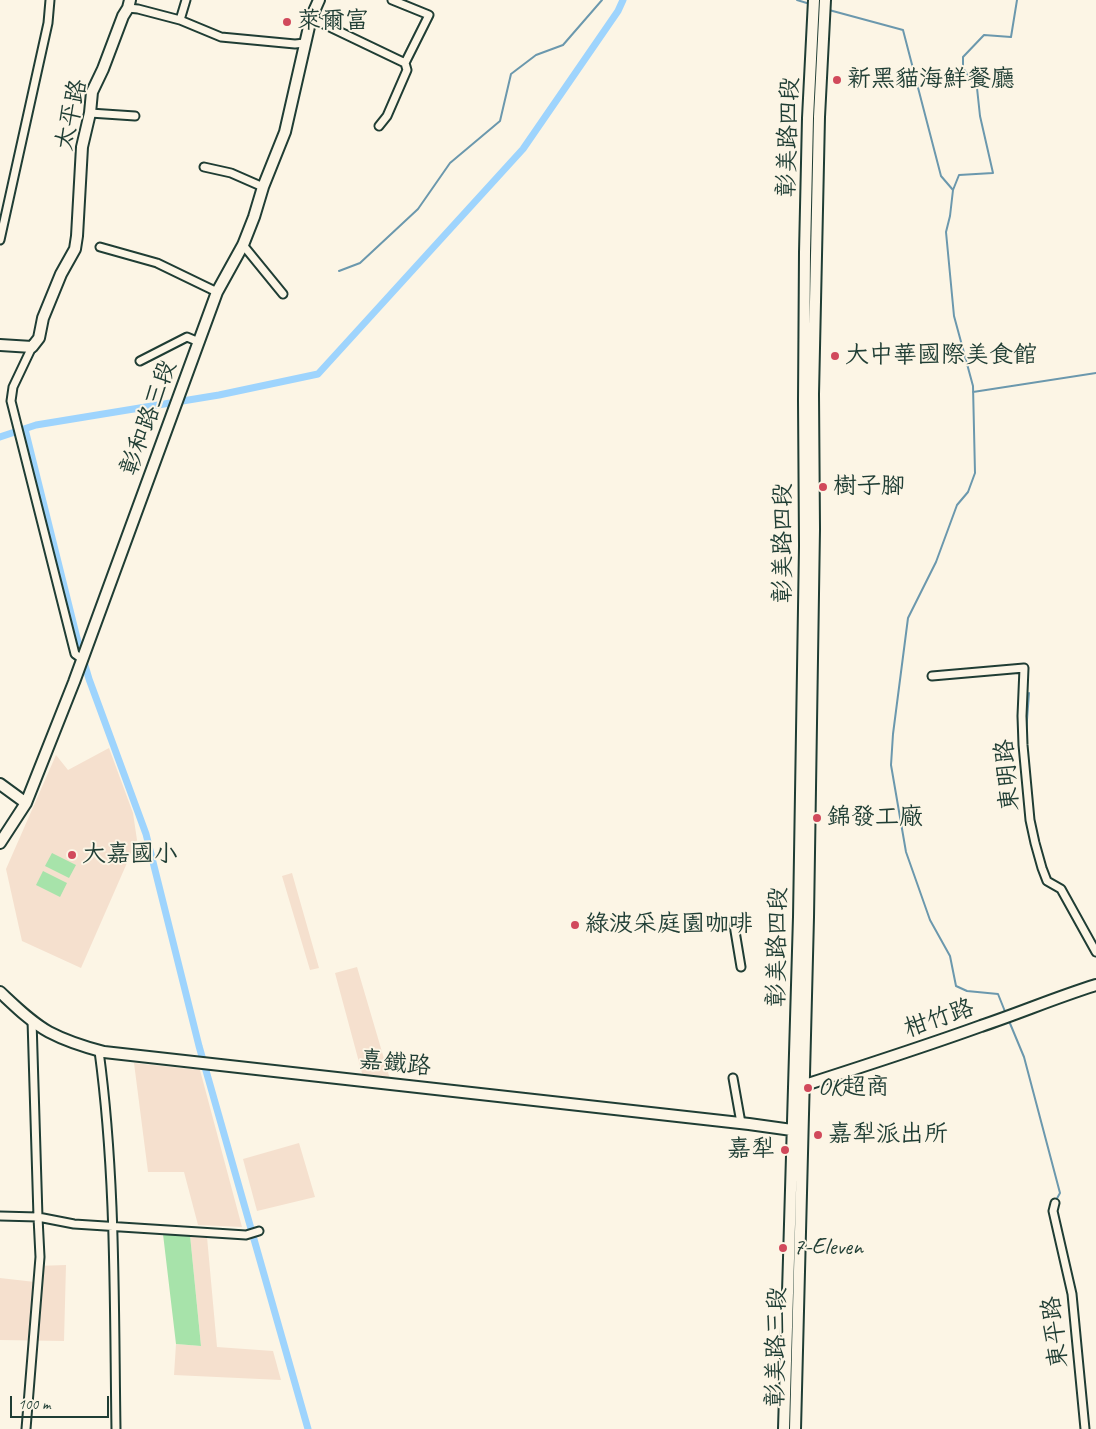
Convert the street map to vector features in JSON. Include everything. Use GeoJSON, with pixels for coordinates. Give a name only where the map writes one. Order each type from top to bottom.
{"type":"FeatureCollection","features":[{"type":"Feature","properties":{"kind":"main road","name":"彰和路三段"},"geometry":{"type":"LineString","coordinates":[[0,843],[26,803],[86,649],[217,292],[243,245],[254,217],[263,187],[285,132],[311,18],[319,0]]}},
{"type":"Feature","properties":{"kind":"main road","name":"彰美路四段"},"geometry":{"type":"LineString","coordinates":[[800,1086],[814,529],[817,250],[814,0]]}},
{"type":"Feature","properties":{"kind":"main road","name":"彰美路四段"},"geometry":{"type":"LineString","coordinates":[[800,1086],[799,917],[804,569],[805,252],[814,117],[825,0]]}},
{"type":"Feature","properties":{"kind":"main road","name":"太平路"},"geometry":{"type":"LineString","coordinates":[[32,347],[39,338],[43,318],[75,249],[82,147],[90,113],[92,92],[129,4]]}},
{"type":"Feature","properties":{"kind":"main road"},"geometry":{"type":"LineString","coordinates":[[805,252],[817,250]]}},
{"type":"Feature","properties":{"kind":"main road"},"geometry":{"type":"LineString","coordinates":[[0,345],[32,347]]}},
{"type":"Feature","properties":{"kind":"main road"},"geometry":{"type":"LineString","coordinates":[[0,784],[26,803]]}},
{"type":"Feature","properties":{"kind":"main road","name":"柑竹路"},"geometry":{"type":"LineString","coordinates":[[800,1086],[983,1026],[1066,994],[1096,985]]}},
{"type":"Feature","properties":{"kind":"main road","name":"嘉鐵路"},"geometry":{"type":"LineString","coordinates":[[0,992],[48,1032],[98,1051],[798,1131]]}},
{"type":"Feature","properties":{"kind":"main road","name":"彰美路三段"},"geometry":{"type":"LineString","coordinates":[[784,1429],[800,1086]]}},
{"type":"Feature","properties":{"kind":"main road","name":"彰美路三段"},"geometry":{"type":"LineString","coordinates":[[795,1429],[798,1131]]}},
{"type":"Feature","properties":{"kind":"street"},"geometry":{"type":"LineString","coordinates":[[0,240],[48,23],[50,0]]}},
{"type":"Feature","properties":{"kind":"street"},"geometry":{"type":"LineString","coordinates":[[180,20],[186,0]]}},
{"type":"Feature","properties":{"kind":"street"},"geometry":{"type":"LineString","coordinates":[[379,126],[387,116],[407,70],[405,63],[429,15],[392,0]]}},
{"type":"Feature","properties":{"kind":"street","name":"太平路"},"geometry":{"type":"LineString","coordinates":[[129,4],[138,9],[180,20],[221,37],[294,44],[305,43]]}},
{"type":"Feature","properties":{"kind":"street"},"geometry":{"type":"LineString","coordinates":[[311,18],[405,63]]}},
{"type":"Feature","properties":{"kind":"street"},"geometry":{"type":"LineString","coordinates":[[90,113],[135,116]]}},
{"type":"Feature","properties":{"kind":"street"},"geometry":{"type":"LineString","coordinates":[[204,167],[231,173],[263,187]]}},
{"type":"Feature","properties":{"kind":"street"},"geometry":{"type":"LineString","coordinates":[[243,245],[283,294]]}},
{"type":"Feature","properties":{"kind":"street"},"geometry":{"type":"LineString","coordinates":[[100,246],[157,263],[217,292]]}},
{"type":"Feature","properties":{"kind":"street"},"geometry":{"type":"LineString","coordinates":[[140,361],[187,337],[199,342]]}},
{"type":"Feature","properties":{"kind":"street"},"geometry":{"type":"LineString","coordinates":[[32,347],[13,387],[11,402],[75,654],[82,659]]}},
{"type":"Feature","properties":{"kind":"street","name":"東明路"},"geometry":{"type":"LineString","coordinates":[[932,676],[1024,668],[1023,745],[1030,820],[1035,843],[1047,881],[1061,888],[1096,952]]}},
{"type":"Feature","properties":{"kind":"street"},"geometry":{"type":"LineString","coordinates":[[734,925],[741,967]]}},
{"type":"Feature","properties":{"kind":"street"},"geometry":{"type":"LineString","coordinates":[[26,1429],[40,1257],[32,1020]]}},
{"type":"Feature","properties":{"kind":"street"},"geometry":{"type":"LineString","coordinates":[[98,1051],[108,1132],[116,1429]]}},
{"type":"Feature","properties":{"kind":"street"},"geometry":{"type":"LineString","coordinates":[[733,1078],[741,1123]]}},
{"type":"Feature","properties":{"kind":"street","name":"東平路"},"geometry":{"type":"LineString","coordinates":[[1055,1202],[1053,1211],[1072,1294],[1085,1429]]}},
{"type":"Feature","properties":{"kind":"street"},"geometry":{"type":"LineString","coordinates":[[0,1216],[38,1217],[74,1224],[246,1235],[257,1232]]}},
{"type":"Feature","properties":{"kind":"shaded area","name":"大嘉國小"},"geometry":{"type":"Polygon","coordinates":[[[109,748],[133,813],[137,840],[81,968],[22,941],[6,869],[56,755],[68,770],[109,748]]]}},
{"type":"Feature","properties":{"kind":"shaded area"},"geometry":{"type":"Polygon","coordinates":[[[292,873],[319,968],[310,970],[282,876],[292,873]]]}},
{"type":"Feature","properties":{"kind":"shaded area"},"geometry":{"type":"Polygon","coordinates":[[[357,967],[390,1079],[363,1077],[335,973],[357,967]]]}},
{"type":"Feature","properties":{"kind":"shaded area"},"geometry":{"type":"Polygon","coordinates":[[[134,1063],[200,1070],[242,1227],[198,1225],[184,1172],[148,1172],[134,1063]]]}},
{"type":"Feature","properties":{"kind":"shaded area"},"geometry":{"type":"Polygon","coordinates":[[[299,1143],[315,1197],[257,1211],[243,1159],[299,1143]]]}},
{"type":"Feature","properties":{"kind":"shaded area"},"geometry":{"type":"Polygon","coordinates":[[[190,1235],[207,1237],[217,1347],[273,1351],[281,1380],[174,1375],[176,1344],[201,1346],[190,1235]]]}},
{"type":"Feature","properties":{"kind":"shaded area"},"geometry":{"type":"Polygon","coordinates":[[[66,1265],[64,1341],[0,1340],[0,1278],[35,1282],[36,1266],[66,1265]]]}},
{"type":"Feature","properties":{"kind":"green space"},"geometry":{"type":"Polygon","coordinates":[[[52,853],[76,865],[69,878],[45,866],[52,853]]]}},
{"type":"Feature","properties":{"kind":"green space"},"geometry":{"type":"Polygon","coordinates":[[[43,871],[67,883],[60,897],[36,885],[43,871]]]}},
{"type":"Feature","properties":{"kind":"green space"},"geometry":{"type":"Polygon","coordinates":[[[163,1234],[190,1235],[201,1346],[176,1344],[163,1234]]]}},
{"type":"Feature","properties":{"kind":"waterway"},"geometry":{"type":"LineString","coordinates":[[339,271],[360,263],[418,209],[450,163],[500,121],[511,74],[536,55],[563,45],[602,0]]}},
{"type":"Feature","properties":{"kind":"waterway"},"geometry":{"type":"LineString","coordinates":[[0,437],[36,425],[219,395],[318,374],[523,149],[618,11],[623,0]]}},
{"type":"Feature","properties":{"kind":"waterway"},"geometry":{"type":"LineString","coordinates":[[797,0],[810,4]]}},
{"type":"Feature","properties":{"kind":"waterway"},"geometry":{"type":"LineString","coordinates":[[953,190],[959,175],[993,173],[980,116],[977,88],[963,68],[963,57],[984,35],[1011,37],[1017,0]]}},
{"type":"Feature","properties":{"kind":"waterway"},"geometry":{"type":"LineString","coordinates":[[829,10],[903,30],[941,176],[953,190],[946,232],[954,316],[973,386],[975,473],[968,492],[957,505],[936,562],[908,618],[893,734],[891,765],[906,852],[930,920],[950,956],[956,986],[967,991],[998,994],[1006,1014]]}},
{"type":"Feature","properties":{"kind":"waterway"},"geometry":{"type":"LineString","coordinates":[[973,392],[1096,373]]}},
{"type":"Feature","properties":{"kind":"waterway"},"geometry":{"type":"LineString","coordinates":[[25,429],[77,638],[89,679],[146,834],[199,1046],[308,1429]]}},
{"type":"Feature","properties":{"kind":"waterway"},"geometry":{"type":"LineString","coordinates":[[1026,733],[1029,693]]}},
{"type":"Feature","properties":{"kind":"waterway"},"geometry":{"type":"LineString","coordinates":[[1009,1021],[1024,1057],[1060,1193],[1055,1202]]}},
{"type":"Feature","properties":{"kind":"place","name":"萊爾富"},"geometry":{"type":"Point","coordinates":[287,22]}},
{"type":"Feature","properties":{"kind":"place","name":"新黑貓海鮮餐廳"},"geometry":{"type":"Point","coordinates":[837,80]}},
{"type":"Feature","properties":{"kind":"place","name":"大中華國際美食館"},"geometry":{"type":"Point","coordinates":[835,356]}},
{"type":"Feature","properties":{"kind":"place","name":"樹子腳"},"geometry":{"type":"Point","coordinates":[823,487]}},
{"type":"Feature","properties":{"kind":"place","name":"錦發工廠"},"geometry":{"type":"Point","coordinates":[817,818]}},
{"type":"Feature","properties":{"kind":"place","name":"大嘉國小"},"geometry":{"type":"Point","coordinates":[72,855]}},
{"type":"Feature","properties":{"kind":"place","name":"綠波采庭園咖啡"},"geometry":{"type":"Point","coordinates":[575,925]}},
{"type":"Feature","properties":{"kind":"place","name":"OK超商"},"geometry":{"type":"Point","coordinates":[808,1088]}},
{"type":"Feature","properties":{"kind":"place","name":"嘉犁派出所"},"geometry":{"type":"Point","coordinates":[818,1135]}},
{"type":"Feature","properties":{"kind":"place","name":"嘉犁"},"geometry":{"type":"Point","coordinates":[785,1150]}},
{"type":"Feature","properties":{"kind":"place","name":"7-Eleven"},"geometry":{"type":"Point","coordinates":[783,1248]}}]}
